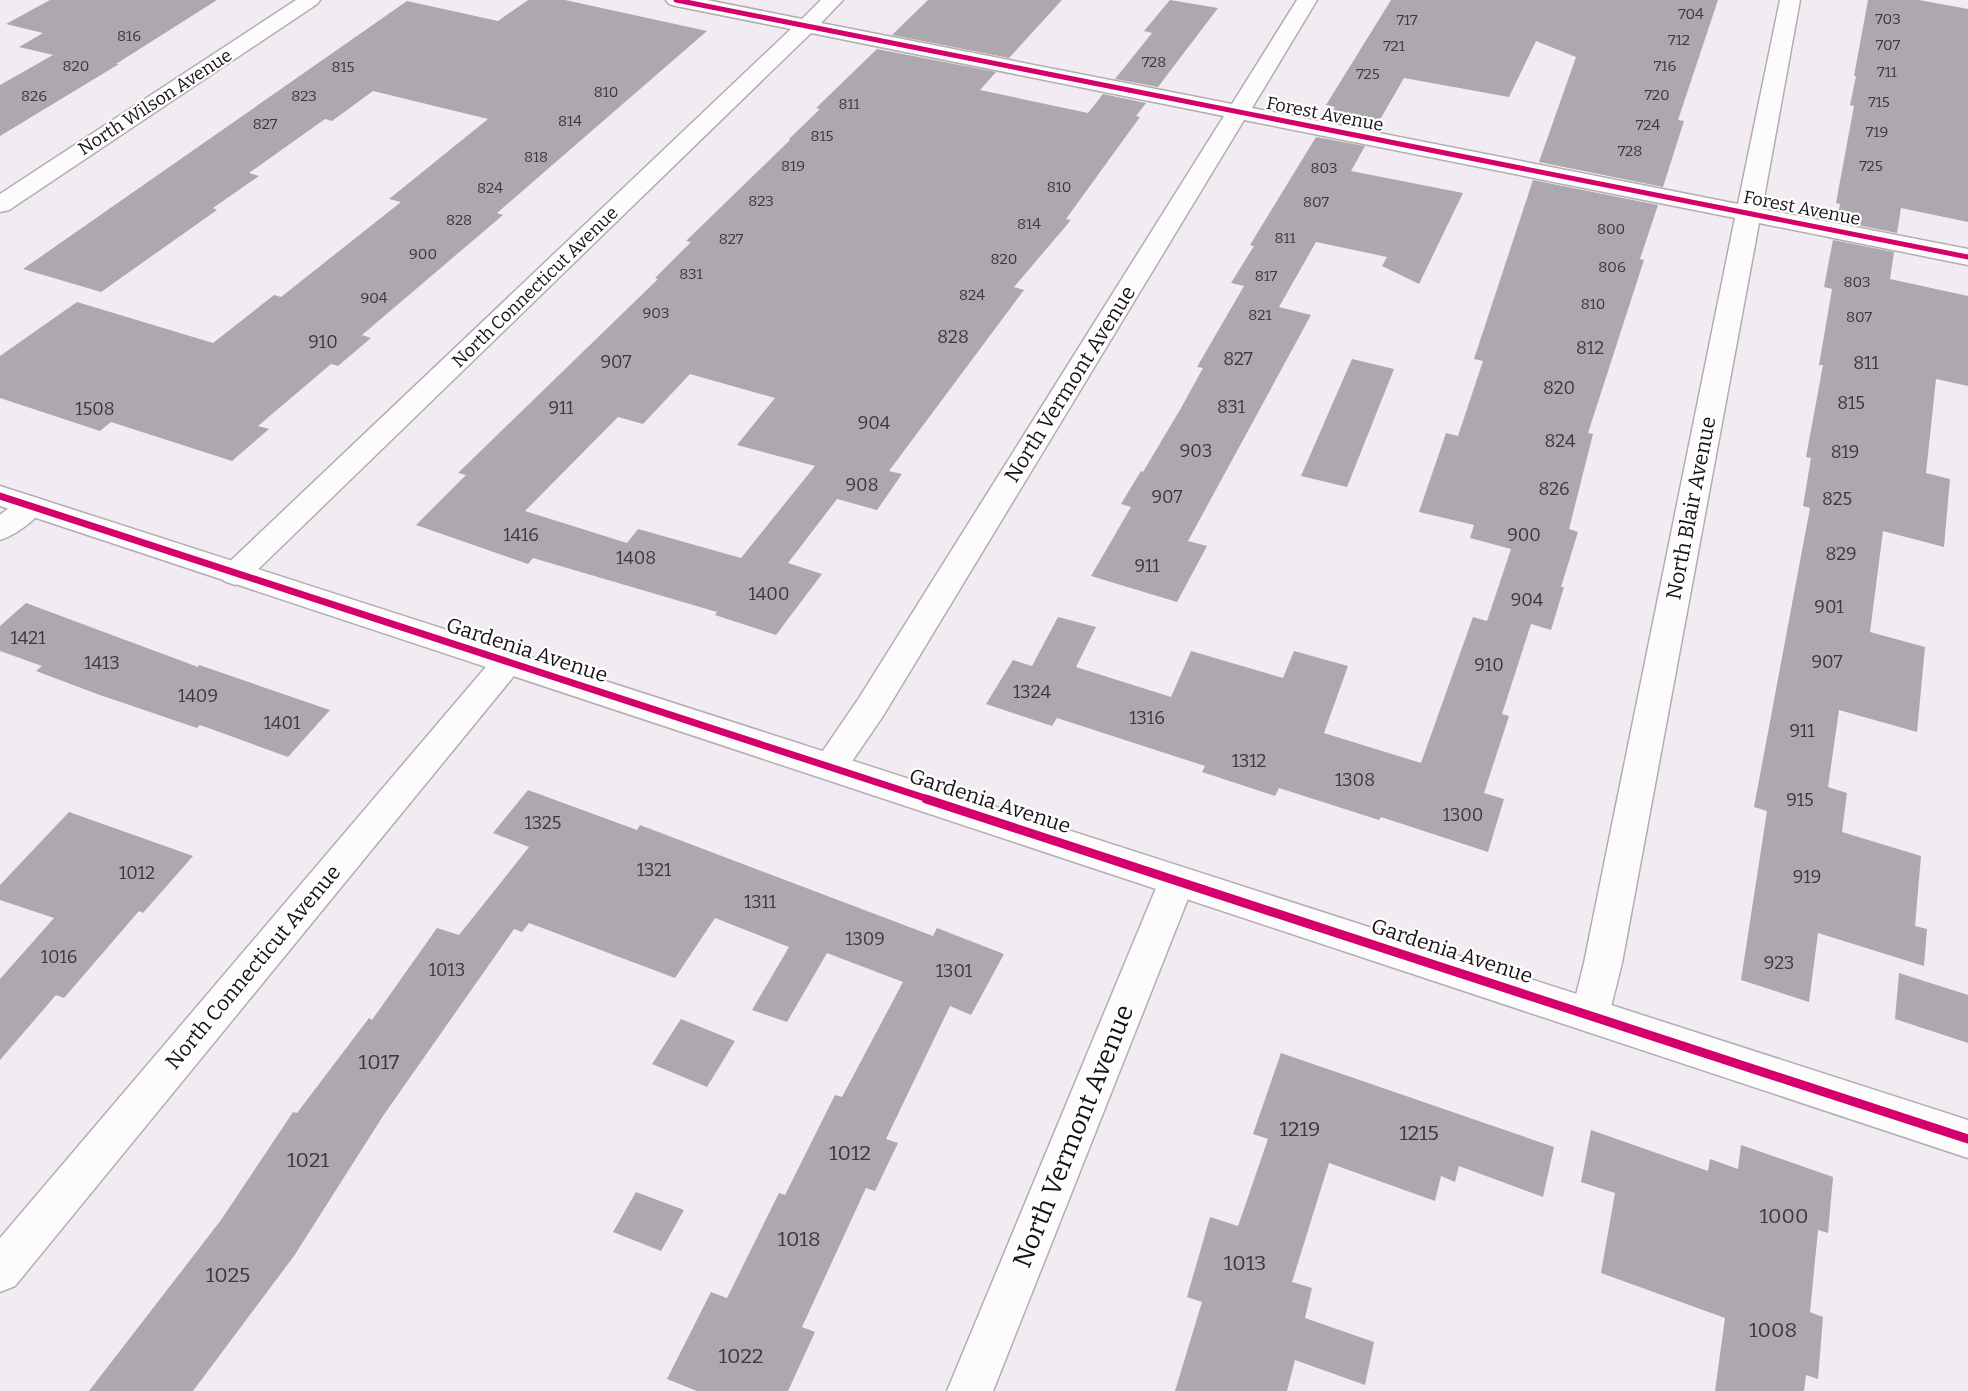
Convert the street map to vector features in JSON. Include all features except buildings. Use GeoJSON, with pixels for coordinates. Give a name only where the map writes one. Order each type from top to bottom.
{"type":"FeatureCollection","features":[{"type":"Feature","properties":{"kind":"street","name":"North Wilson Avenue"},"geometry":{"type":"LineString","coordinates":[[0,205],[310,0]]}},
{"type":"Feature","properties":{"kind":"street","name":"Forest Avenue"},"geometry":{"type":"LineString","coordinates":[[676,0],[1968,256]]}},
{"type":"Feature","properties":{"kind":"street","name":"North Connecticut Avenue"},"geometry":{"type":"LineString","coordinates":[[235,574],[833,0]]}},
{"type":"Feature","properties":{"kind":"street","name":"North Vermont Avenue"},"geometry":{"type":"LineString","coordinates":[[830,767],[871,707],[1307,0]]}},
{"type":"Feature","properties":{"kind":"street","name":"North Blair Avenue"},"geometry":{"type":"LineString","coordinates":[[1590,1015],[1603,963],[1790,0]]}},
{"type":"Feature","properties":{"kind":"street","name":"Gardenia Avenue"},"geometry":{"type":"LineString","coordinates":[[15,501],[1968,1139]]}},
{"type":"Feature","properties":{"kind":"street"},"geometry":{"type":"LineString","coordinates":[[0,530],[15,501]]}},
{"type":"Feature","properties":{"kind":"street","name":"North Connecticut Avenue"},"geometry":{"type":"LineString","coordinates":[[0,1271],[507,663]]}},
{"type":"Feature","properties":{"kind":"street","name":"North Vermont Avenue"},"geometry":{"type":"LineString","coordinates":[[970,1391],[1178,881]]}},
{"type":"Feature","properties":{"kind":"cycle path"},"geometry":{"type":"LineString","coordinates":[[676,0],[1968,257]]}},
{"type":"Feature","properties":{"kind":"cycle path"},"geometry":{"type":"LineString","coordinates":[[0,496],[1968,1139]]}}]}
